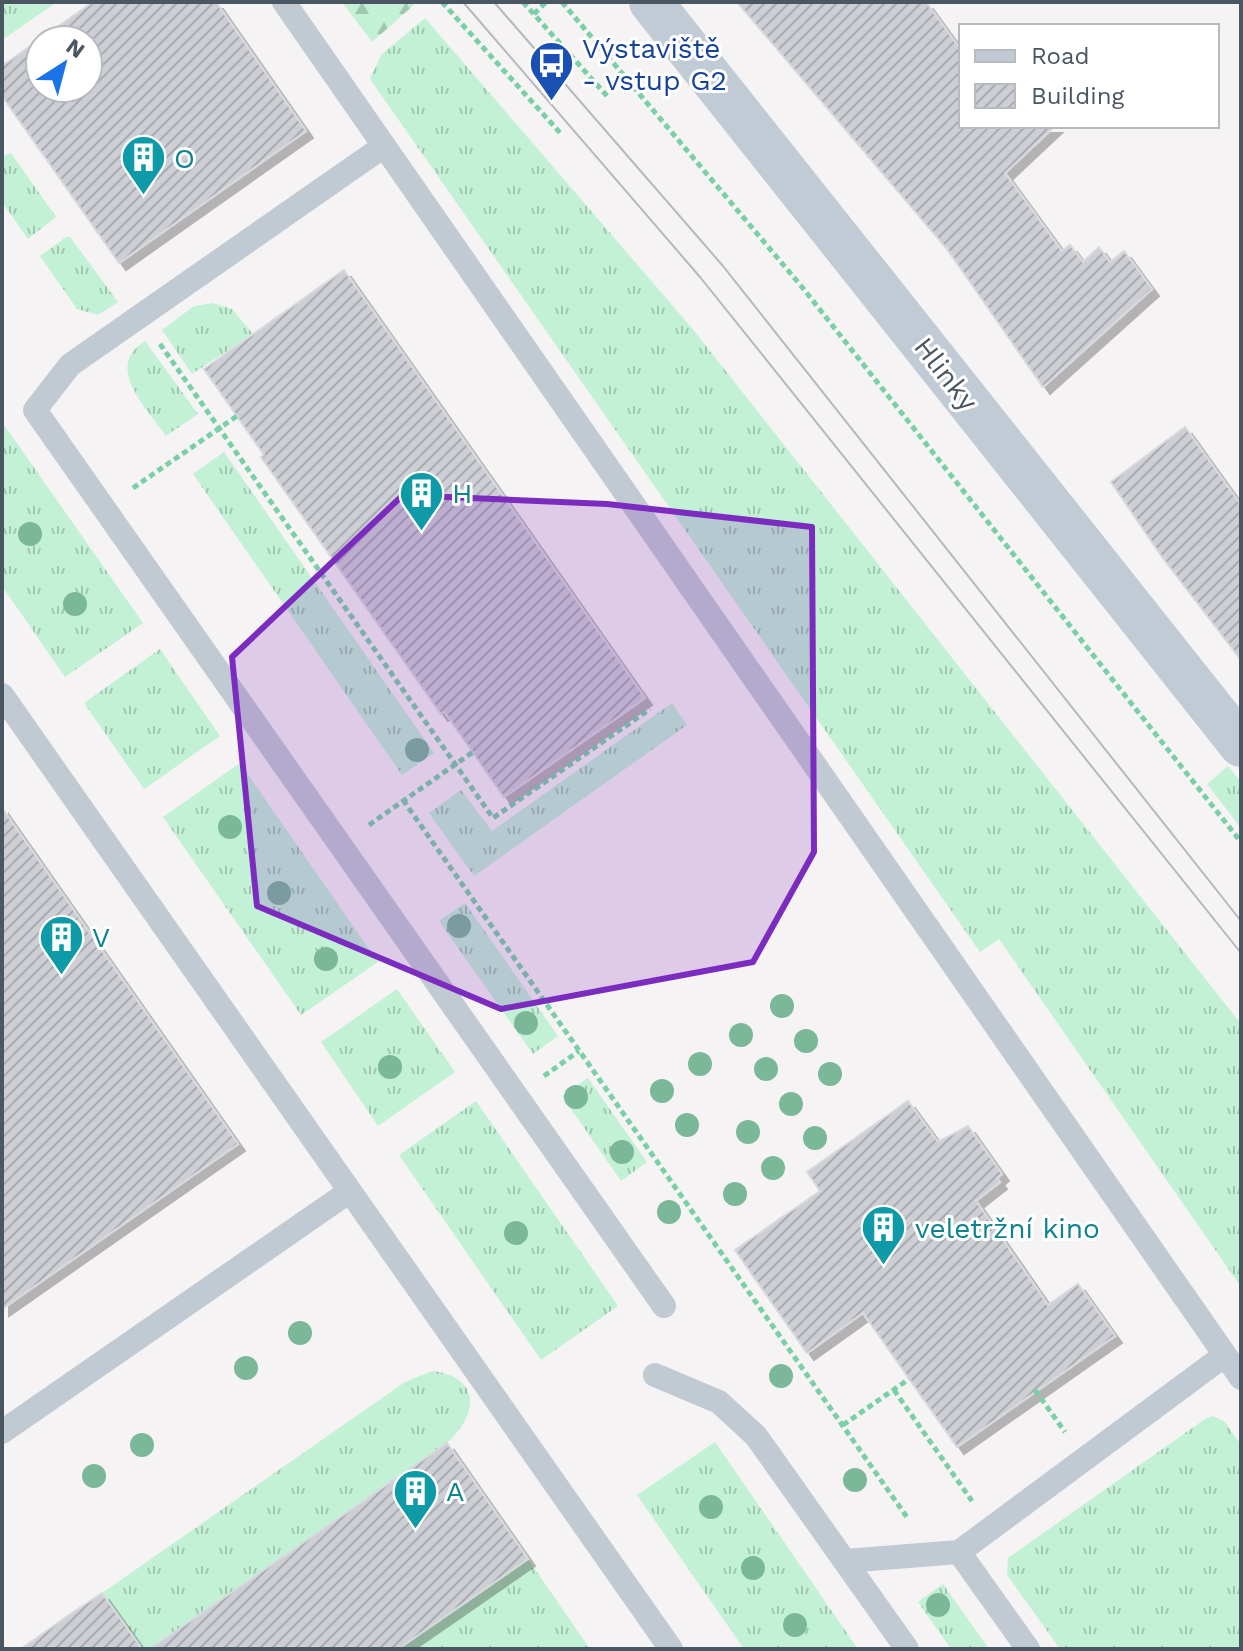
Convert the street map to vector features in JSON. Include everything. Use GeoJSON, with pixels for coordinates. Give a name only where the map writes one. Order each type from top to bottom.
{"type":"FeatureCollection","features":[{"type":"Feature","properties":{"kind":"street","name":"Hlinky"},"geometry":{"type":"LineString","coordinates":[[651,2],[1241,745]]}},
{"type":"Feature","properties":{"kind":"lane"},"geometry":{"type":"LineString","coordinates":[[284,2],[1241,1378]]}},
{"type":"Feature","properties":{"kind":"lane"},"geometry":{"type":"LineString","coordinates":[[384,146],[70,365],[35,410],[664,1306]]}},
{"type":"Feature","properties":{"kind":"lane"},"geometry":{"type":"LineString","coordinates":[[2,695],[671,1649]]}},
{"type":"Feature","properties":{"kind":"lane"},"geometry":{"type":"LineString","coordinates":[[2,1432],[350,1191]]}},
{"type":"Feature","properties":{"kind":"lane"},"geometry":{"type":"LineString","coordinates":[[845,1561],[959,1552],[1225,1355]]}},
{"type":"Feature","properties":{"kind":"lane"},"geometry":{"type":"LineString","coordinates":[[655,1375],[719,1402],[756,1436],[845,1561],[898,1646]]}},
{"type":"Feature","properties":{"kind":"lane"},"geometry":{"type":"LineString","coordinates":[[959,1552],[1028,1649]]}},
{"type":"Feature","properties":{"kind":"path"},"geometry":{"type":"LineString","coordinates":[[442,2],[562,135]]}},
{"type":"Feature","properties":{"kind":"path"},"geometry":{"type":"LineString","coordinates":[[523,2],[607,96]]}},
{"type":"Feature","properties":{"kind":"path"},"geometry":{"type":"LineString","coordinates":[[534,14],[546,2]]}},
{"type":"Feature","properties":{"kind":"path"},"geometry":{"type":"LineString","coordinates":[[562,2],[802,287],[1241,842]]}},
{"type":"Feature","properties":{"kind":"path"},"geometry":{"type":"LineString","coordinates":[[140,316],[493,818],[650,709]]}},
{"type":"Feature","properties":{"kind":"path"},"geometry":{"type":"LineString","coordinates":[[104,509],[237,416]]}},
{"type":"Feature","properties":{"kind":"path"},"geometry":{"type":"LineString","coordinates":[[341,845],[473,752]]}},
{"type":"Feature","properties":{"kind":"path"},"geometry":{"type":"LineString","coordinates":[[403,800],[933,1554]]}},
{"type":"Feature","properties":{"kind":"path"},"geometry":{"type":"LineString","coordinates":[[843,1425],[909,1379]]}},
{"type":"Feature","properties":{"kind":"path"},"geometry":{"type":"LineString","coordinates":[[894,1390],[991,1528]]}},
{"type":"Feature","properties":{"kind":"path"},"geometry":{"type":"LineString","coordinates":[[1035,1390],[1053,1415]]}},
{"type":"Feature","properties":{"kind":"highlighted area"},"geometry":{"type":"Polygon","coordinates":[[[403,495],[607,504],[812,527],[814,852],[753,962],[501,1009],[257,906],[232,657],[403,495]]]}},
{"type":"Feature","properties":{"kind":"green space"},"geometry":{"type":"Polygon","coordinates":[[[2,2],[57,2],[24,24],[2,40],[2,2]]]}},
{"type":"Feature","properties":{"kind":"green space"},"geometry":{"type":"Polygon","coordinates":[[[342,2],[411,2],[414,5],[372,42],[342,2]]]}},
{"type":"Feature","properties":{"kind":"green space"},"geometry":{"type":"Polygon","coordinates":[[[425,18],[691,327],[1241,1024],[1241,1287],[999,939],[980,952],[370,79],[381,55],[425,18]]]}},
{"type":"Feature","properties":{"kind":"green space"},"geometry":{"type":"Polygon","coordinates":[[[11,153],[56,217],[28,239],[2,202],[2,157],[11,153]]]}},
{"type":"Feature","properties":{"kind":"green space"},"geometry":{"type":"Polygon","coordinates":[[[70,237],[118,302],[98,315],[77,309],[40,256],[70,237]]]}},
{"type":"Feature","properties":{"kind":"green space"},"geometry":{"type":"Polygon","coordinates":[[[213,303],[232,309],[253,334],[192,374],[162,330],[194,306],[213,303]]]}},
{"type":"Feature","properties":{"kind":"green space"},"geometry":{"type":"Polygon","coordinates":[[[145,341],[198,414],[166,436],[140,400],[128,375],[128,363],[133,351],[145,341]]]}},
{"type":"Feature","properties":{"kind":"green space"},"geometry":{"type":"Polygon","coordinates":[[[2,422],[143,623],[65,677],[2,586],[2,422]]]}},
{"type":"Feature","properties":{"kind":"green space"},"geometry":{"type":"Polygon","coordinates":[[[224,452],[434,753],[402,775],[193,474],[224,452]]]}},
{"type":"Feature","properties":{"kind":"green space"},"geometry":{"type":"Polygon","coordinates":[[[160,649],[220,736],[144,789],[84,703],[160,649]]]}},
{"type":"Feature","properties":{"kind":"green space"},"geometry":{"type":"Polygon","coordinates":[[[672,703],[687,725],[474,876],[429,813],[461,790],[492,831],[672,703]]]}},
{"type":"Feature","properties":{"kind":"green space"},"geometry":{"type":"Polygon","coordinates":[[[240,763],[378,962],[301,1015],[163,817],[240,763]]]}},
{"type":"Feature","properties":{"kind":"green space"},"geometry":{"type":"Polygon","coordinates":[[[1228,766],[1241,782],[1241,828],[1207,784],[1228,766]]]}},
{"type":"Feature","properties":{"kind":"green space"},"geometry":{"type":"Polygon","coordinates":[[[465,903],[558,1036],[533,1054],[439,921],[465,903]]]}},
{"type":"Feature","properties":{"kind":"green space"},"geometry":{"type":"Polygon","coordinates":[[[397,989],[455,1072],[378,1126],[321,1042],[397,989]]]}},
{"type":"Feature","properties":{"kind":"green space"},"geometry":{"type":"Polygon","coordinates":[[[588,1078],[647,1162],[621,1181],[562,1096],[588,1078]]]}},
{"type":"Feature","properties":{"kind":"green space"},"geometry":{"type":"Polygon","coordinates":[[[476,1101],[618,1306],[541,1360],[399,1155],[476,1101]]]}},
{"type":"Feature","properties":{"kind":"green space"},"geometry":{"type":"Polygon","coordinates":[[[432,1371],[460,1381],[470,1399],[465,1421],[447,1443],[150,1649],[142,1649],[102,1593],[405,1382],[432,1371]]]}},
{"type":"Feature","properties":{"kind":"green space"},"geometry":{"type":"Polygon","coordinates":[[[1213,1416],[1225,1422],[1241,1445],[1241,1649],[1060,1649],[1007,1575],[1008,1558],[1213,1416]]]}},
{"type":"Feature","properties":{"kind":"green space"},"geometry":{"type":"Polygon","coordinates":[[[715,1442],[858,1649],[744,1649],[637,1495],[715,1442]]]}},
{"type":"Feature","properties":{"kind":"green space"},"geometry":{"type":"Polygon","coordinates":[[[528,1559],[590,1649],[398,1649],[528,1559]]]}},
{"type":"Feature","properties":{"kind":"green space"},"geometry":{"type":"Polygon","coordinates":[[[943,1584],[989,1649],[951,1649],[918,1602],[943,1584]]]}},
{"type":"Feature","properties":{"kind":"building","name":"O"},"geometry":{"type":"Polygon","coordinates":[[[93,2],[216,2],[306,131],[119,263],[2,96],[2,66],[24,51],[24,104],[104,104],[104,24],[62,24],[93,2]]]}},
{"type":"Feature","properties":{"kind":"building"},"geometry":{"type":"Polygon","coordinates":[[[737,2],[926,2],[959,47],[959,128],[1053,128],[1005,173],[1062,251],[1070,245],[1083,262],[1099,247],[1110,262],[1124,251],[1152,289],[1043,387],[947,249],[737,2]]]}},
{"type":"Feature","properties":{"kind":"building","name":"H"},"geometry":{"type":"Polygon","coordinates":[[[344,270],[645,698],[504,797],[444,711],[441,714],[261,457],[264,455],[204,369],[344,270]]]}},
{"type":"Feature","properties":{"kind":"building"},"geometry":{"type":"Polygon","coordinates":[[[1185,427],[1241,505],[1241,660],[1162,557],[1111,482],[1185,427]]]}},
{"type":"Feature","properties":{"kind":"building","name":"V"},"geometry":{"type":"Polygon","coordinates":[[[2,808],[238,1144],[2,1309],[2,808]]]}},
{"type":"Feature","properties":{"kind":"building","name":"veletržní kino"},"geometry":{"type":"Polygon","coordinates":[[[908,1101],[938,1142],[968,1126],[1002,1174],[997,1178],[1000,1182],[976,1201],[1048,1305],[1078,1284],[1115,1336],[957,1447],[863,1313],[807,1353],[735,1250],[820,1191],[807,1172],[908,1101]]]}},
{"type":"Feature","properties":{"kind":"building","name":"A"},"geometry":{"type":"Polygon","coordinates":[[[447,1443],[528,1559],[398,1649],[150,1649],[447,1443]]]}},
{"type":"Feature","properties":{"kind":"building"},"geometry":{"type":"Polygon","coordinates":[[[102,1593],[142,1649],[21,1649],[66,1617],[102,1593]]]}},
{"type":"Feature","properties":{"kind":"tram line"},"geometry":{"type":"LineString","coordinates":[[463,2],[700,277],[1241,953]]}},
{"type":"Feature","properties":{"kind":"tram line"},"geometry":{"type":"LineString","coordinates":[[494,2],[723,266],[1241,921]]}},
{"type":"Feature","properties":{"kind":"place","name":"Výstaviště - vstup G2"},"geometry":{"type":"Point","coordinates":[551,103]}},
{"type":"Feature","properties":{"kind":"place","name":"O"},"geometry":{"type":"Point","coordinates":[143,197]}},
{"type":"Feature","properties":{"kind":"place","name":"H"},"geometry":{"type":"Point","coordinates":[421,532]}},
{"type":"Feature","properties":{"kind":"place","name":"V"},"geometry":{"type":"Point","coordinates":[61,976]}},
{"type":"Feature","properties":{"kind":"place","name":"veletržní kino"},"geometry":{"type":"Point","coordinates":[884,1267]}},
{"type":"Feature","properties":{"kind":"place","name":"A"},"geometry":{"type":"Point","coordinates":[415,1530]}}]}
